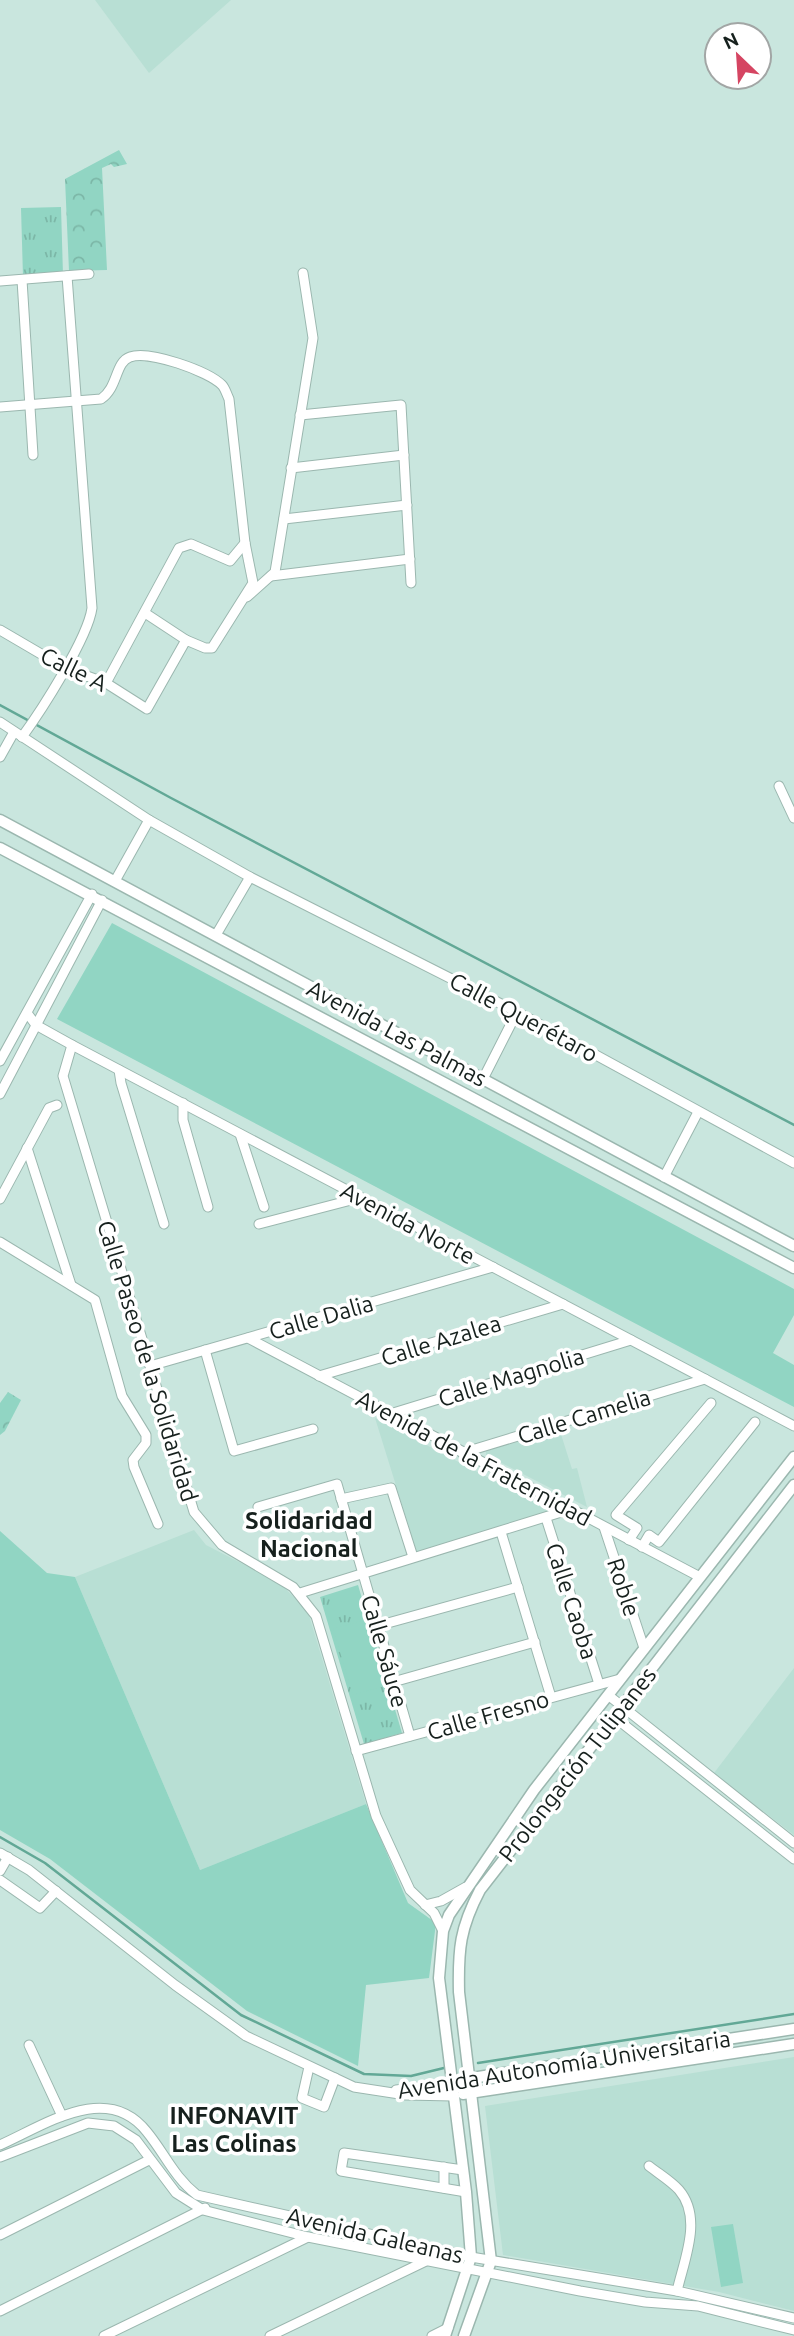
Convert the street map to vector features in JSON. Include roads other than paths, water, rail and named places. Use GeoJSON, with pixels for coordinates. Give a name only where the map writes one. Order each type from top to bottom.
{"type":"FeatureCollection","features":[{"type":"Feature","properties":{"kind":"main road","name":"Avenida Las Palmas"},"geometry":{"type":"LineString","coordinates":[[0,820],[794,1246]]}},
{"type":"Feature","properties":{"kind":"main road","name":"Avenida Las Palmas"},"geometry":{"type":"LineString","coordinates":[[0,848],[92,894],[794,1268]]}},
{"type":"Feature","properties":{"kind":"main road","name":"Prolongación Tulipanes"},"geometry":{"type":"LineString","coordinates":[[470,2263],[466,2192],[439,1978],[443,1931],[466,1887],[534,1790],[794,1457]]}},
{"type":"Feature","properties":{"kind":"main road","name":"Prolongación Tulipanes"},"geometry":{"type":"LineString","coordinates":[[464,2336],[489,2273],[491,2261],[470,2094],[458,1949],[464,1920],[480,1890],[794,1485]]}},
{"type":"Feature","properties":{"kind":"main road"},"geometry":{"type":"LineString","coordinates":[[756,1506],[771,1516]]}},
{"type":"Feature","properties":{"kind":"main road","name":"Avenida Autonomía Universitaria"},"geometry":{"type":"LineString","coordinates":[[452,2083],[469,2078],[794,2029]]}},
{"type":"Feature","properties":{"kind":"main road"},"geometry":{"type":"LineString","coordinates":[[448,2047],[466,2044]]}},
{"type":"Feature","properties":{"kind":"main road","name":"Avenida Autonomía Universitaria"},"geometry":{"type":"LineString","coordinates":[[453,2096],[794,2044]]}},
{"type":"Feature","properties":{"kind":"main road"},"geometry":{"type":"LineString","coordinates":[[447,2332],[470,2263]]}},
{"type":"Feature","properties":{"kind":"street"},"geometry":{"type":"LineString","coordinates":[[240,603],[271,576],[277,560],[313,338],[303,273]]}},
{"type":"Feature","properties":{"kind":"street"},"geometry":{"type":"LineString","coordinates":[[0,281],[89,274]]}},
{"type":"Feature","properties":{"kind":"street"},"geometry":{"type":"LineString","coordinates":[[0,757],[18,734],[29,727],[65,668],[90,618],[92,608],[78,402],[66,276]]}},
{"type":"Feature","properties":{"kind":"street"},"geometry":{"type":"LineString","coordinates":[[22,280],[33,455]]}},
{"type":"Feature","properties":{"kind":"street"},"geometry":{"type":"LineString","coordinates":[[0,407],[101,399],[111,392],[121,364],[129,357],[143,356],[176,363],[223,386],[229,399],[245,544],[253,583],[212,648],[186,640],[145,613]]}},
{"type":"Feature","properties":{"kind":"street"},"geometry":{"type":"LineString","coordinates":[[300,415],[401,405],[411,583]]}},
{"type":"Feature","properties":{"kind":"street"},"geometry":{"type":"LineString","coordinates":[[291,468],[404,455]]}},
{"type":"Feature","properties":{"kind":"street"},"geometry":{"type":"LineString","coordinates":[[284,519],[408,505]]}},
{"type":"Feature","properties":{"kind":"street"},"geometry":{"type":"LineString","coordinates":[[106,683],[178,548],[191,544],[230,561],[245,544]]}},
{"type":"Feature","properties":{"kind":"street"},"geometry":{"type":"LineString","coordinates":[[271,576],[410,559]]}},
{"type":"Feature","properties":{"kind":"street","name":"Calle A"},"geometry":{"type":"LineString","coordinates":[[0,630],[65,668],[106,683],[147,709],[186,640]]}},
{"type":"Feature","properties":{"kind":"street","name":"Calle Querétaro"},"geometry":{"type":"LineString","coordinates":[[0,722],[149,820],[250,877],[517,1012],[794,1163]]}},
{"type":"Feature","properties":{"kind":"street"},"geometry":{"type":"LineString","coordinates":[[779,786],[794,818]]}},
{"type":"Feature","properties":{"kind":"street"},"geometry":{"type":"LineString","coordinates":[[115,881],[149,820]]}},
{"type":"Feature","properties":{"kind":"street"},"geometry":{"type":"LineString","coordinates":[[216,935],[250,877]]}},
{"type":"Feature","properties":{"kind":"street"},"geometry":{"type":"LineString","coordinates":[[0,1061],[92,894]]}},
{"type":"Feature","properties":{"kind":"street"},"geometry":{"type":"LineString","coordinates":[[0,1094],[102,900]]}},
{"type":"Feature","properties":{"kind":"street"},"geometry":{"type":"LineString","coordinates":[[69,934],[81,940]]}},
{"type":"Feature","properties":{"kind":"street"},"geometry":{"type":"LineString","coordinates":[[483,1079],[517,1012]]}},
{"type":"Feature","properties":{"kind":"street","name":"Avenida Norte"},"geometry":{"type":"LineString","coordinates":[[27,1013],[36,1025],[72,1045],[794,1426]]}},
{"type":"Feature","properties":{"kind":"street","name":"Calle Paseo de la Solidaridad"},"geometry":{"type":"LineString","coordinates":[[72,1045],[63,1076],[196,1516],[222,1545],[279,1576],[300,1593],[321,1627],[376,1816],[410,1890],[434,1913],[443,1931]]}},
{"type":"Feature","properties":{"kind":"street"},"geometry":{"type":"LineString","coordinates":[[119,1070],[164,1224]]}},
{"type":"Feature","properties":{"kind":"street"},"geometry":{"type":"LineString","coordinates":[[183,1103],[183,1120],[208,1207]]}},
{"type":"Feature","properties":{"kind":"street"},"geometry":{"type":"LineString","coordinates":[[0,1199],[49,1108],[57,1105]]}},
{"type":"Feature","properties":{"kind":"street"},"geometry":{"type":"LineString","coordinates":[[664,1177],[698,1112]]}},
{"type":"Feature","properties":{"kind":"street"},"geometry":{"type":"LineString","coordinates":[[240,1134],[264,1208]]}},
{"type":"Feature","properties":{"kind":"street"},"geometry":{"type":"LineString","coordinates":[[27,1148],[71,1285]]}},
{"type":"Feature","properties":{"kind":"street"},"geometry":{"type":"LineString","coordinates":[[259,1224],[359,1198]]}},
{"type":"Feature","properties":{"kind":"street"},"geometry":{"type":"LineString","coordinates":[[0,1242],[95,1300],[122,1396],[143,1425],[146,1443],[133,1460],[134,1467],[158,1524]]}},
{"type":"Feature","properties":{"kind":"street","name":"Calle Dalia"},"geometry":{"type":"LineString","coordinates":[[150,1366],[493,1267]]}},
{"type":"Feature","properties":{"kind":"street","name":"Calle Azalea"},"geometry":{"type":"LineString","coordinates":[[319,1376],[563,1304]]}},
{"type":"Feature","properties":{"kind":"street","name":"Avenida de la Fraternidad"},"geometry":{"type":"LineString","coordinates":[[248,1338],[700,1577]]}},
{"type":"Feature","properties":{"kind":"street","name":"Calle Magnolia"},"geometry":{"type":"LineString","coordinates":[[390,1414],[631,1340]]}},
{"type":"Feature","properties":{"kind":"street"},"geometry":{"type":"LineString","coordinates":[[205,1350],[234,1451],[313,1429]]}},
{"type":"Feature","properties":{"kind":"street","name":"Calle Camelia"},"geometry":{"type":"LineString","coordinates":[[462,1453],[705,1379]]}},
{"type":"Feature","properties":{"kind":"street"},"geometry":{"type":"LineString","coordinates":[[711,1403],[616,1514],[659,1542],[755,1422]]}},
{"type":"Feature","properties":{"kind":"street","name":"Calle Sáuce"},"geometry":{"type":"LineString","coordinates":[[258,1507],[337,1484],[410,1736]]}},
{"type":"Feature","properties":{"kind":"street"},"geometry":{"type":"LineString","coordinates":[[341,1499],[391,1488],[413,1557]]}},
{"type":"Feature","properties":{"kind":"street"},"geometry":{"type":"LineString","coordinates":[[300,1593],[571,1509]]}},
{"type":"Feature","properties":{"kind":"street","name":"Calle Caoba"},"geometry":{"type":"LineString","coordinates":[[546,1518],[599,1684]]}},
{"type":"Feature","properties":{"kind":"street","name":"Roble"},"geometry":{"type":"LineString","coordinates":[[604,1527],[644,1648]]}},
{"type":"Feature","properties":{"kind":"street"},"geometry":{"type":"LineString","coordinates":[[629,1540],[637,1528]]}},
{"type":"Feature","properties":{"kind":"street"},"geometry":{"type":"LineString","coordinates":[[501,1532],[551,1697]]}},
{"type":"Feature","properties":{"kind":"street"},"geometry":{"type":"LineString","coordinates":[[642,1546],[649,1535]]}},
{"type":"Feature","properties":{"kind":"street"},"geometry":{"type":"LineString","coordinates":[[377,1626],[518,1587]]}},
{"type":"Feature","properties":{"kind":"street"},"geometry":{"type":"LineString","coordinates":[[393,1682],[535,1642]]}},
{"type":"Feature","properties":{"kind":"street","name":"Calle Fresno"},"geometry":{"type":"LineString","coordinates":[[356,1751],[620,1679]]}},
{"type":"Feature","properties":{"kind":"street"},"geometry":{"type":"LineString","coordinates":[[608,1695],[794,1843]]}},
{"type":"Feature","properties":{"kind":"street"},"geometry":{"type":"LineString","coordinates":[[613,1716],[794,1859]]}},
{"type":"Feature","properties":{"kind":"street"},"geometry":{"type":"LineString","coordinates":[[750,1824],[758,1814]]}},
{"type":"Feature","properties":{"kind":"street"},"geometry":{"type":"LineString","coordinates":[[0,1871],[4,1855],[56,1891],[246,2036],[309,2067],[377,2092]]}},
{"type":"Feature","properties":{"kind":"street"},"geometry":{"type":"LineString","coordinates":[[0,1880],[40,1908],[56,1891]]}},
{"type":"Feature","properties":{"kind":"street","name":"Prolongación Tulipanes"},"geometry":{"type":"LineString","coordinates":[[425,1905],[441,1901],[466,1887]]}},
{"type":"Feature","properties":{"kind":"street"},"geometry":{"type":"LineString","coordinates":[[29,2045],[62,2116]]}},
{"type":"Feature","properties":{"kind":"street"},"geometry":{"type":"LineString","coordinates":[[309,2067],[302,2098],[324,2107],[335,2078]]}},
{"type":"Feature","properties":{"kind":"street","name":"Avenida Autonomía Universitaria"},"geometry":{"type":"LineString","coordinates":[[377,2092],[452,2083]]}},
{"type":"Feature","properties":{"kind":"street","name":"Avenida Autonomía Universitaria"},"geometry":{"type":"LineString","coordinates":[[377,2092],[453,2096]]}},
{"type":"Feature","properties":{"kind":"street","name":"Avenida Galeanas"},"geometry":{"type":"LineString","coordinates":[[4,2143],[62,2116],[101,2106],[133,2118],[147,2131],[179,2180],[197,2195],[470,2263],[489,2273],[645,2302],[698,2306],[794,2330]]}},
{"type":"Feature","properties":{"kind":"street","name":"Avenida Galeanas"},"geometry":{"type":"LineString","coordinates":[[0,2157],[72,2128],[99,2123],[114,2126],[136,2140],[176,2193],[203,2210],[308,2237],[427,2260],[470,2263],[491,2261],[677,2291],[794,2318]]}},
{"type":"Feature","properties":{"kind":"street"},"geometry":{"type":"LineString","coordinates":[[4,2143],[13,2151]]}},
{"type":"Feature","properties":{"kind":"street"},"geometry":{"type":"LineString","coordinates":[[463,2170],[344,2153],[341,2171],[466,2192]]}},
{"type":"Feature","properties":{"kind":"street"},"geometry":{"type":"LineString","coordinates":[[376,2177],[379,2158]]}},
{"type":"Feature","properties":{"kind":"street"},"geometry":{"type":"LineString","coordinates":[[0,2235],[149,2160]]}},
{"type":"Feature","properties":{"kind":"street"},"geometry":{"type":"LineString","coordinates":[[649,2166],[680,2191],[690,2208],[692,2228],[677,2291]]}},
{"type":"Feature","properties":{"kind":"street"},"geometry":{"type":"LineString","coordinates":[[444,2167],[444,2188]]}},
{"type":"Feature","properties":{"kind":"street"},"geometry":{"type":"LineString","coordinates":[[0,2311],[219,2201]]}},
{"type":"Feature","properties":{"kind":"street"},"geometry":{"type":"LineString","coordinates":[[104,2336],[308,2237]]}},
{"type":"Feature","properties":{"kind":"street"},"geometry":{"type":"LineString","coordinates":[[270,2336],[427,2260]]}},
{"type":"Feature","properties":{"kind":"street"},"geometry":{"type":"LineString","coordinates":[[432,2336],[447,2332]]}},
{"type":"Feature","properties":{"kind":"waterway"},"geometry":{"type":"LineString","coordinates":[[0,705],[171,798],[794,1125]]}},
{"type":"Feature","properties":{"kind":"waterway"},"geometry":{"type":"LineString","coordinates":[[0,1837],[45,1863],[241,2015],[364,2074],[411,2076],[448,2067]]}},
{"type":"Feature","properties":{"kind":"waterway"},"geometry":{"type":"LineString","coordinates":[[478,2063],[794,2014]]}},
{"type":"Feature","properties":{"kind":"district","name":"Solidaridad Nacional"},"geometry":{"type":"Point","coordinates":[309,1534]}},
{"type":"Feature","properties":{"kind":"district","name":"INFONAVIT Las Colinas"},"geometry":{"type":"Point","coordinates":[234,2129]}}]}
